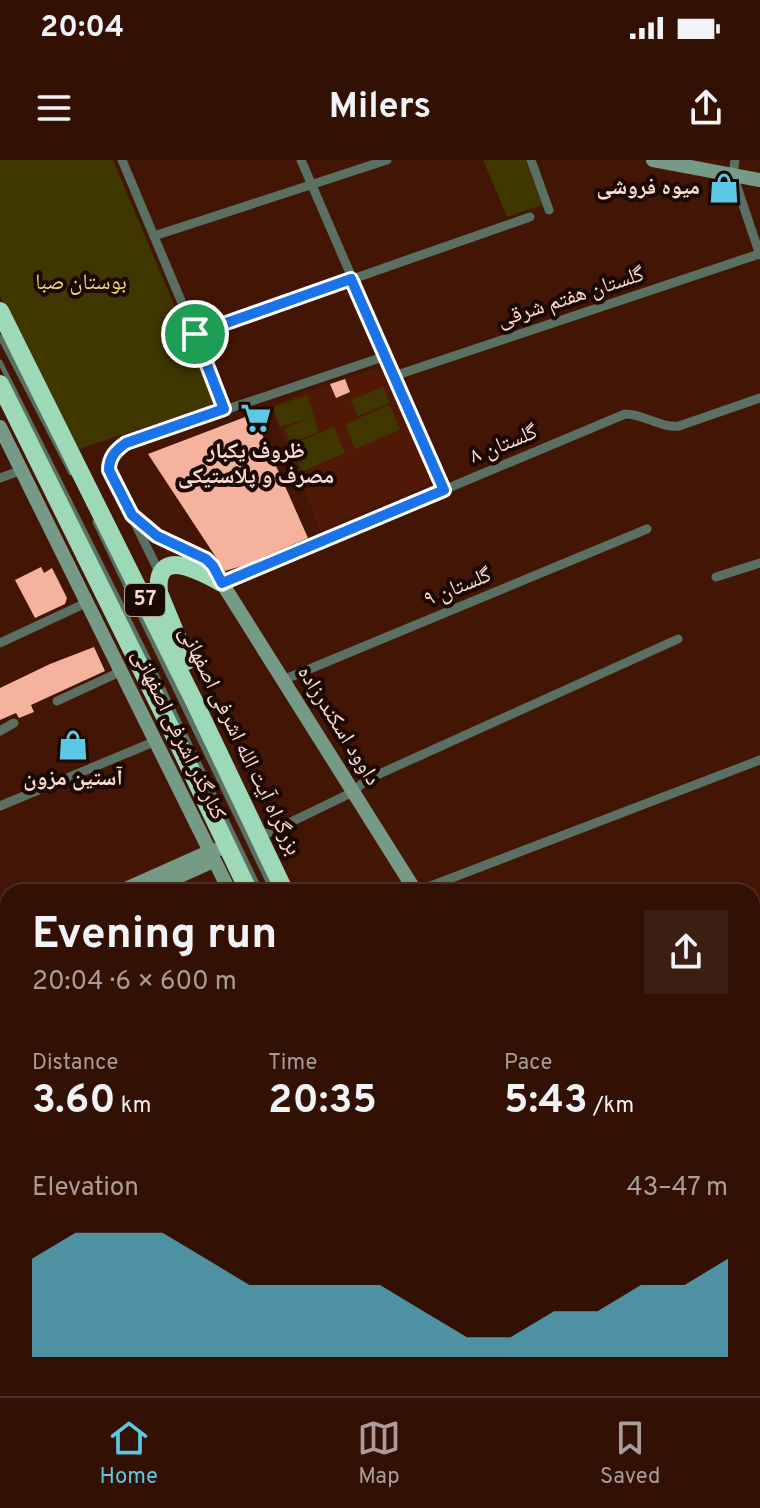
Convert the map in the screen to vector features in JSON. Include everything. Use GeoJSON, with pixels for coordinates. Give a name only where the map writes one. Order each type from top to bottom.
{"type":"FeatureCollection","features":[{"type":"Feature","properties":{"kind":"highway","name":"بزرگراه آیت الله اشرفی اصفهانی"},"geometry":{"type":"LineString","coordinates":[[0,311],[281,884]]}},
{"type":"Feature","properties":{"kind":"highway","name":"57"},"geometry":{"type":"LineString","coordinates":[[0,384],[218,853],[243,884]]}},
{"type":"Feature","properties":{"kind":"highway"},"geometry":{"type":"LineString","coordinates":[[193,699],[187,660],[159,593],[160,574],[168,567],[181,565],[222,583]]}},
{"type":"Feature","properties":{"kind":"main road"},"geometry":{"type":"LineString","coordinates":[[653,160],[734,168],[760,180]]}},
{"type":"Feature","properties":{"kind":"main road","name":"کنارگذر اشرفی اصفهانی"},"geometry":{"type":"LineString","coordinates":[[0,427],[156,741],[218,853],[228,884]]}},
{"type":"Feature","properties":{"kind":"main road","name":"داوود اسکندرزاده"},"geometry":{"type":"LineString","coordinates":[[222,583],[411,884]]}},
{"type":"Feature","properties":{"kind":"main road"},"geometry":{"type":"LineString","coordinates":[[139,884],[218,853]]}},
{"type":"Feature","properties":{"kind":"main road"},"geometry":{"type":"LineString","coordinates":[[159,884],[218,853]]}},
{"type":"Feature","properties":{"kind":"street"},"geometry":{"type":"LineString","coordinates":[[122,160],[224,409]]}},
{"type":"Feature","properties":{"kind":"street"},"geometry":{"type":"LineString","coordinates":[[301,160],[444,490]]}},
{"type":"Feature","properties":{"kind":"street"},"geometry":{"type":"LineString","coordinates":[[154,236],[387,160]]}},
{"type":"Feature","properties":{"kind":"street"},"geometry":{"type":"LineString","coordinates":[[531,160],[549,210]]}},
{"type":"Feature","properties":{"kind":"street"},"geometry":{"type":"LineString","coordinates":[[734,168],[760,254]]}},
{"type":"Feature","properties":{"kind":"street"},"geometry":{"type":"LineString","coordinates":[[195,334],[530,217]]}},
{"type":"Feature","properties":{"kind":"street","name":"گلستان هفتم شرقی"},"geometry":{"type":"LineString","coordinates":[[394,376],[760,254]]}},
{"type":"Feature","properties":{"kind":"street"},"geometry":{"type":"LineString","coordinates":[[160,574],[109,470],[114,452],[126,443],[386,356]]}},
{"type":"Feature","properties":{"kind":"street","name":"گلستان ٨"},"geometry":{"type":"LineString","coordinates":[[222,583],[625,414],[635,414],[669,427],[679,426],[760,398]]}},
{"type":"Feature","properties":{"kind":"street"},"geometry":{"type":"LineString","coordinates":[[0,478],[22,470]]}},
{"type":"Feature","properties":{"kind":"street"},"geometry":{"type":"LineString","coordinates":[[132,515],[157,536],[206,559],[222,583]]}},
{"type":"Feature","properties":{"kind":"street","name":"گلستان ۹"},"geometry":{"type":"LineString","coordinates":[[283,680],[647,529]]}},
{"type":"Feature","properties":{"kind":"street"},"geometry":{"type":"LineString","coordinates":[[716,577],[760,563]]}},
{"type":"Feature","properties":{"kind":"street"},"geometry":{"type":"LineString","coordinates":[[0,643],[88,602]]}},
{"type":"Feature","properties":{"kind":"street"},"geometry":{"type":"LineString","coordinates":[[260,837],[353,792],[366,780],[678,639]]}},
{"type":"Feature","properties":{"kind":"street"},"geometry":{"type":"LineString","coordinates":[[57,701],[122,671]]}},
{"type":"Feature","properties":{"kind":"street"},"geometry":{"type":"LineString","coordinates":[[0,731],[14,723]]}},
{"type":"Feature","properties":{"kind":"street"},"geometry":{"type":"LineString","coordinates":[[0,806],[156,741]]}},
{"type":"Feature","properties":{"kind":"street"},"geometry":{"type":"LineString","coordinates":[[437,884],[760,760]]}},
{"type":"Feature","properties":{"kind":"lane"},"geometry":{"type":"LineString","coordinates":[[0,337],[71,474]]}},
{"type":"Feature","properties":{"kind":"lane"},"geometry":{"type":"LineString","coordinates":[[0,362],[257,884]]}},
{"type":"Feature","properties":{"kind":"lane"},"geometry":{"type":"LineString","coordinates":[[91,513],[269,884]]}},
{"type":"Feature","properties":{"kind":"shaded area"},"geometry":{"type":"Polygon","coordinates":[[[377,368],[384,373],[430,479],[429,484],[320,530],[270,405],[377,368]]]}},
{"type":"Feature","properties":{"kind":"green space","name":"بوستان صبا"},"geometry":{"type":"Polygon","coordinates":[[[0,160],[113,160],[213,397],[212,405],[76,450],[0,296],[0,160]]]}},
{"type":"Feature","properties":{"kind":"green space"},"geometry":{"type":"Polygon","coordinates":[[[483,160],[526,160],[542,205],[507,217],[483,160]]]}},
{"type":"Feature","properties":{"kind":"green space"},"geometry":{"type":"Polygon","coordinates":[[[383,387],[390,403],[358,416],[351,400],[383,387]]]}},
{"type":"Feature","properties":{"kind":"green space"},"geometry":{"type":"Polygon","coordinates":[[[307,395],[319,432],[290,443],[285,428],[313,417],[280,427],[273,407],[307,395]]]}},
{"type":"Feature","properties":{"kind":"green space"},"geometry":{"type":"Polygon","coordinates":[[[390,405],[400,430],[355,449],[345,424],[390,405]]]}},
{"type":"Feature","properties":{"kind":"green space"},"geometry":{"type":"Polygon","coordinates":[[[334,427],[345,453],[302,472],[291,445],[334,427]]]}},
{"type":"Feature","properties":{"kind":"building"},"geometry":{"type":"Polygon","coordinates":[[[345,379],[350,392],[336,398],[330,384],[345,379]]]}},
{"type":"Feature","properties":{"kind":"building"},"geometry":{"type":"Polygon","coordinates":[[[253,414],[308,538],[225,571],[148,454],[253,414]]]}},
{"type":"Feature","properties":{"kind":"building"},"geometry":{"type":"Polygon","coordinates":[[[41,567],[44,573],[52,568],[67,598],[65,604],[35,618],[15,580],[41,567]]]}},
{"type":"Feature","properties":{"kind":"building"},"geometry":{"type":"Polygon","coordinates":[[[94,647],[105,671],[31,705],[34,712],[19,718],[16,713],[0,720],[0,688],[94,647]]]}},
{"type":"Feature","properties":{"kind":"place","name":"میوه فروشی"},"geometry":{"type":"Point","coordinates":[724,188]}},
{"type":"Feature","properties":{"kind":"place","name":"ظروف یکبار مصرف و پلاستیکی"},"geometry":{"type":"Point","coordinates":[256,418]}},
{"type":"Feature","properties":{"kind":"place","name":"آستین مزون"},"geometry":{"type":"Point","coordinates":[73,745]}},
{"type":"Feature","properties":{"kind":"route"},"geometry":{"type":"LineString","coordinates":[[351,279],[444,490],[222,583],[206,559],[157,536],[132,515],[109,470],[114,452],[126,443],[224,409],[195,334],[351,279]]}}]}
